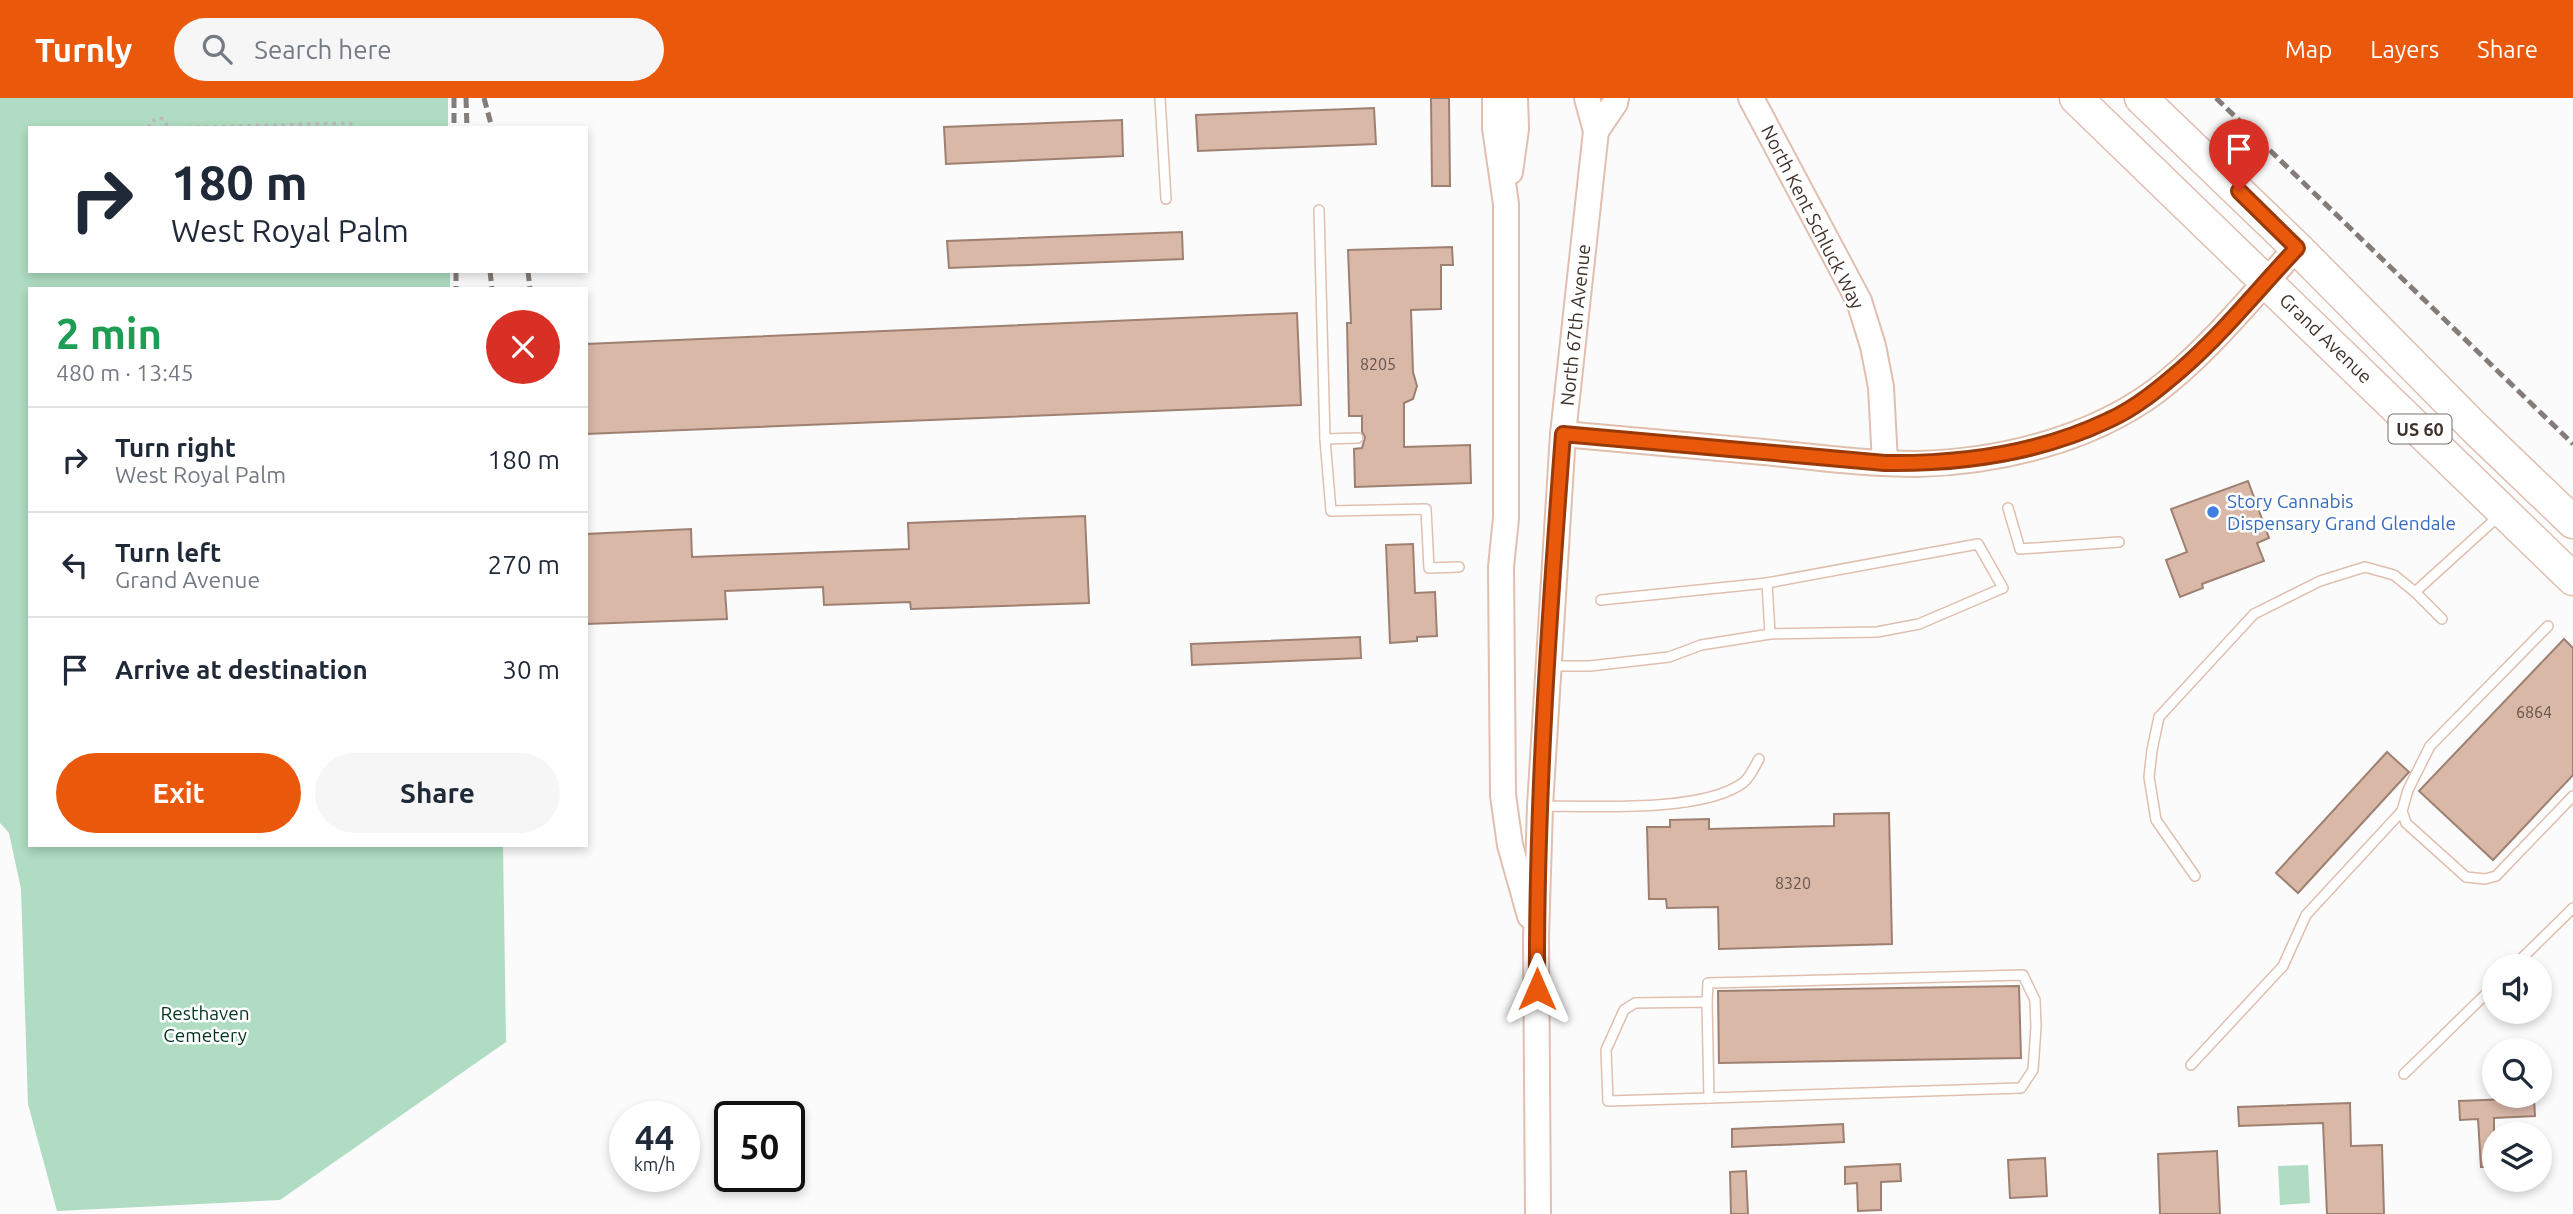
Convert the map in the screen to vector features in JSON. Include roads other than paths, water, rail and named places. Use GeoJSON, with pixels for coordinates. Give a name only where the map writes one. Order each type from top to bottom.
{"type":"FeatureCollection","features":[{"type":"Feature","properties":{"kind":"highway","name":"Grand Avenue"},"geometry":{"type":"LineString","coordinates":[[2076,98],[2573,579]]}},
{"type":"Feature","properties":{"kind":"highway","name":"US 60"},"geometry":{"type":"LineString","coordinates":[[2141,98],[2297,248],[2477,430],[2573,522]]}},
{"type":"Feature","properties":{"kind":"main road","name":"North 67th Avenue"},"geometry":{"type":"LineString","coordinates":[[1495,98],[1495,128],[1506,204]]}},
{"type":"Feature","properties":{"kind":"main road","name":"North 67th Avenue"},"geometry":{"type":"LineString","coordinates":[[1515,98],[1516,129],[1506,204],[1506,506],[1501,566],[1503,795],[1510,845],[1536,939]]}},
{"type":"Feature","properties":{"kind":"main road","name":"North 67th Avenue"},"geometry":{"type":"LineString","coordinates":[[1538,1214],[1536,939],[1540,806],[1563,434],[1596,131],[1587,98]]}},
{"type":"Feature","properties":{"kind":"main road","name":"North 67th Avenue"},"geometry":{"type":"LineString","coordinates":[[1596,131],[1616,98]]}},
{"type":"Feature","properties":{"kind":"main road","name":"North Kent Schluck Way"},"geometry":{"type":"LineString","coordinates":[[1751,98],[1859,301],[1873,346],[1881,387],[1885,463]]}},
{"type":"Feature","properties":{"kind":"main road"},"geometry":{"type":"LineString","coordinates":[[1563,434],[1885,463],[1956,461],[2008,453],[2068,437],[2111,420],[2155,391],[2222,331],[2297,248]]}},
{"type":"Feature","properties":{"kind":"lane"},"geometry":{"type":"LineString","coordinates":[[1160,98],[1166,199]]}},
{"type":"Feature","properties":{"kind":"lane"},"geometry":{"type":"LineString","coordinates":[[1319,210],[1325,439],[1331,512],[1426,509],[1429,568],[1459,567]]}},
{"type":"Feature","properties":{"kind":"lane"},"geometry":{"type":"LineString","coordinates":[[1325,439],[1358,438]]}},
{"type":"Feature","properties":{"kind":"lane"},"geometry":{"type":"LineString","coordinates":[[2008,508],[2020,549],[2119,542]]}},
{"type":"Feature","properties":{"kind":"lane"},"geometry":{"type":"LineString","coordinates":[[2415,592],[2504,511]]}},
{"type":"Feature","properties":{"kind":"lane"},"geometry":{"type":"LineString","coordinates":[[1548,666],[1590,666],[1670,657],[1701,645],[1770,634],[1877,632],[1919,624],[2003,588],[1978,544],[1766,583],[1601,600]]}},
{"type":"Feature","properties":{"kind":"lane"},"geometry":{"type":"LineString","coordinates":[[2195,876],[2156,820],[2149,777],[2151,750],[2159,717],[2255,614],[2320,581],[2365,567],[2394,575],[2442,619]]}},
{"type":"Feature","properties":{"kind":"lane"},"geometry":{"type":"LineString","coordinates":[[1766,583],[1770,634]]}},
{"type":"Feature","properties":{"kind":"lane"},"geometry":{"type":"LineString","coordinates":[[2191,1065],[2283,966],[2306,915],[2402,811],[2408,790],[2430,746],[2548,626]]}},
{"type":"Feature","properties":{"kind":"lane"},"geometry":{"type":"LineString","coordinates":[[1540,806],[1643,807],[1716,796],[1745,781],[1759,759]]}},
{"type":"Feature","properties":{"kind":"lane"},"geometry":{"type":"LineString","coordinates":[[2402,811],[2406,823],[2466,877],[2485,879],[2496,876],[2573,796]]}},
{"type":"Feature","properties":{"kind":"lane"},"geometry":{"type":"LineString","coordinates":[[2526,954],[2573,908]]}},
{"type":"Feature","properties":{"kind":"lane"},"geometry":{"type":"LineString","coordinates":[[1707,1002],[1635,1003],[1624,1010],[1606,1050],[1608,1101],[1709,1098],[2021,1088],[2033,1070],[2036,1027],[2035,1000],[2023,975],[1708,983],[1709,1098]]}},
{"type":"Feature","properties":{"kind":"lane"},"geometry":{"type":"LineString","coordinates":[[2404,1074],[2482,998]]}},
{"type":"Feature","properties":{"kind":"railway"},"geometry":{"type":"LineString","coordinates":[[454,98],[454,126]]}},
{"type":"Feature","properties":{"kind":"railway"},"geometry":{"type":"LineString","coordinates":[[466,98],[467,126]]}},
{"type":"Feature","properties":{"kind":"railway"},"geometry":{"type":"LineString","coordinates":[[484,98],[491,126]]}},
{"type":"Feature","properties":{"kind":"railway"},"geometry":{"type":"LineString","coordinates":[[2216,98],[2573,444]]}},
{"type":"Feature","properties":{"kind":"railway"},"geometry":{"type":"LineString","coordinates":[[456,273],[456,287]]}},
{"type":"Feature","properties":{"kind":"railway"},"geometry":{"type":"LineString","coordinates":[[490,273],[492,287]]}},
{"type":"Feature","properties":{"kind":"railway"},"geometry":{"type":"LineString","coordinates":[[528,273],[530,287]]}},
{"type":"Feature","properties":{"kind":"place","name":"Story Cannabis Dispensary Grand Glendale"},"geometry":{"type":"Point","coordinates":[2213,512]}},
{"type":"Feature","properties":{"kind":"park label","name":"Resthaven Cemetery"},"geometry":{"type":"Point","coordinates":[205,1024]}}]}
